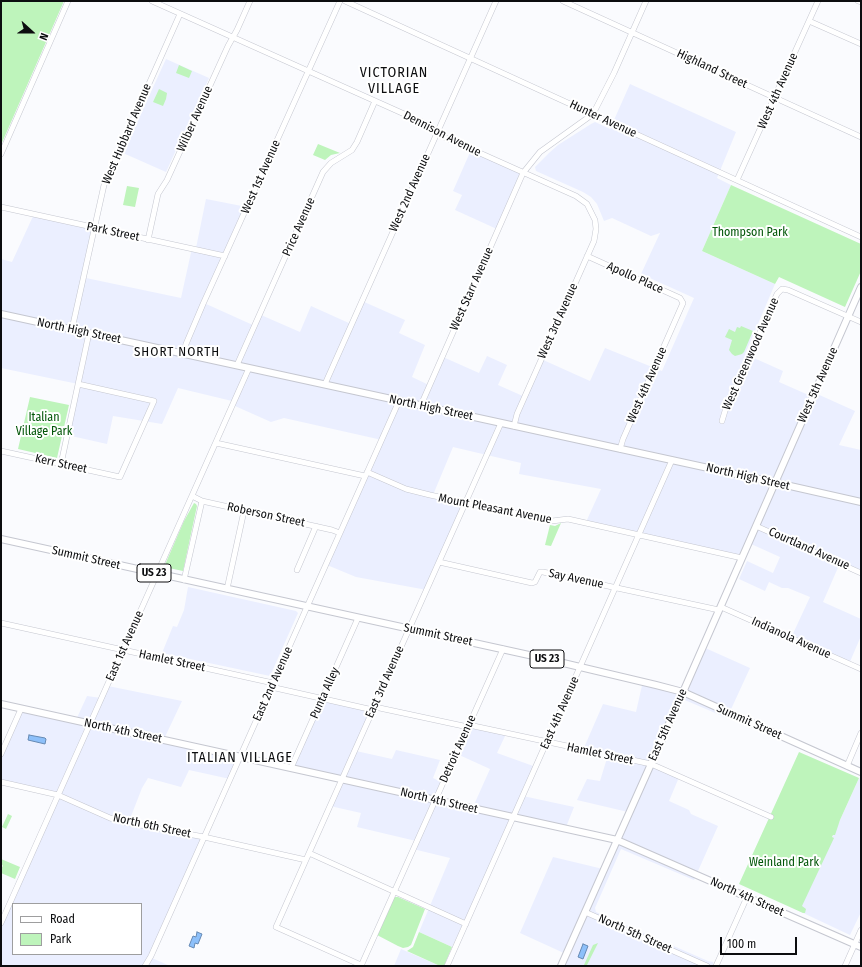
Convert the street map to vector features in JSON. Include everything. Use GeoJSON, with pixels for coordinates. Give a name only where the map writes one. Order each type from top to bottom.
{"type":"FeatureCollection","features":[{"type":"Feature","properties":{"kind":"main road","name":"West 5th Avenue"},"geometry":{"type":"LineString","coordinates":[[775,483],[861,287]]}},
{"type":"Feature","properties":{"kind":"main road","name":"North High Street"},"geometry":{"type":"LineString","coordinates":[[1,314],[861,502]]}},
{"type":"Feature","properties":{"kind":"main road","name":"East 5th Avenue"},"geometry":{"type":"LineString","coordinates":[[561,966],[775,483]]}},
{"type":"Feature","properties":{"kind":"main road","name":"Summit Street"},"geometry":{"type":"LineString","coordinates":[[1,539],[580,666],[683,692],[861,772]]}},
{"type":"Feature","properties":{"kind":"main road","name":"North 4th Street"},"geometry":{"type":"LineString","coordinates":[[1,704],[617,840],[861,947]]}},
{"type":"Feature","properties":{"kind":"street"},"geometry":{"type":"LineString","coordinates":[[1,154],[68,1]]}},
{"type":"Feature","properties":{"kind":"street","name":"Dennison Avenue"},"geometry":{"type":"LineString","coordinates":[[152,1],[160,3],[180,14],[431,126],[444,136],[581,199],[587,204],[594,214]]}},
{"type":"Feature","properties":{"kind":"street","name":"Wilber Avenue"},"geometry":{"type":"LineString","coordinates":[[148,240],[158,194],[167,180],[250,1]]}},
{"type":"Feature","properties":{"kind":"street","name":"West 1st Avenue"},"geometry":{"type":"LineString","coordinates":[[183,354],[225,256],[340,1]]}},
{"type":"Feature","properties":{"kind":"street","name":"Hunter Avenue"},"geometry":{"type":"LineString","coordinates":[[345,1],[861,237]]}},
{"type":"Feature","properties":{"kind":"street","name":"West 2nd Avenue"},"geometry":{"type":"LineString","coordinates":[[325,384],[438,131],[494,1]]}},
{"type":"Feature","properties":{"kind":"street","name":"Highland Street"},"geometry":{"type":"LineString","coordinates":[[563,1],[861,138]]}},
{"type":"Feature","properties":{"kind":"street"},"geometry":{"type":"LineString","coordinates":[[523,172],[540,152],[593,114],[608,86],[646,1]]}},
{"type":"Feature","properties":{"kind":"street","name":"West 4th Avenue"},"geometry":{"type":"LineString","coordinates":[[738,180],[818,1]]}},
{"type":"Feature","properties":{"kind":"street","name":"West Hubbard Avenue"},"geometry":{"type":"LineString","coordinates":[[72,330],[107,177],[180,14]]}},
{"type":"Feature","properties":{"kind":"street"},"geometry":{"type":"LineString","coordinates":[[809,21],[861,44]]}},
{"type":"Feature","properties":{"kind":"street","name":"Price Avenue"},"geometry":{"type":"LineString","coordinates":[[237,365],[326,167],[352,150],[375,101]]}},
{"type":"Feature","properties":{"kind":"street","name":"West Starr Avenue"},"geometry":{"type":"LineString","coordinates":[[421,406],[523,172]]}},
{"type":"Feature","properties":{"kind":"street","name":"Park Street"},"geometry":{"type":"LineString","coordinates":[[1,207],[225,256]]}},
{"type":"Feature","properties":{"kind":"street","name":"West 3rd Avenue"},"geometry":{"type":"LineString","coordinates":[[514,426],[518,412],[596,235],[594,214]]}},
{"type":"Feature","properties":{"kind":"street","name":"Apollo Place"},"geometry":{"type":"LineString","coordinates":[[587,256],[682,300]]}},
{"type":"Feature","properties":{"kind":"street","name":"West Greenwood Avenue"},"geometry":{"type":"LineString","coordinates":[[722,421],[725,411],[777,294],[782,289],[788,290],[848,316]]}},
{"type":"Feature","properties":{"kind":"street","name":"West 4th Avenue"},"geometry":{"type":"LineString","coordinates":[[620,449],[623,439],[682,306],[682,300]]}},
{"type":"Feature","properties":{"kind":"street"},"geometry":{"type":"LineString","coordinates":[[848,316],[861,322]]}},
{"type":"Feature","properties":{"kind":"street"},"geometry":{"type":"LineString","coordinates":[[61,464],[90,333]]}},
{"type":"Feature","properties":{"kind":"street","name":"East 1st Avenue"},"geometry":{"type":"LineString","coordinates":[[1,923],[250,368]]}},
{"type":"Feature","properties":{"kind":"street","name":"Kerr Street"},"geometry":{"type":"LineString","coordinates":[[1,451],[120,477],[154,401],[78,384]]}},
{"type":"Feature","properties":{"kind":"street","name":"East 2nd Avenue"},"geometry":{"type":"LineString","coordinates":[[145,966],[151,956],[399,401]]}},
{"type":"Feature","properties":{"kind":"street","name":"East 3rd Avenue"},"geometry":{"type":"LineString","coordinates":[[361,965],[276,927],[502,423]]}},
{"type":"Feature","properties":{"kind":"street","name":"Mount Pleasant Avenue"},"geometry":{"type":"LineString","coordinates":[[216,443],[366,474],[412,491],[466,503],[552,521],[568,519],[742,558]]}},
{"type":"Feature","properties":{"kind":"street","name":"East 4th Avenue"},"geometry":{"type":"LineString","coordinates":[[447,966],[672,460]]}},
{"type":"Feature","properties":{"kind":"street","name":"Roberson Street"},"geometry":{"type":"LineString","coordinates":[[192,496],[202,501],[316,526],[340,533]]}},
{"type":"Feature","properties":{"kind":"street"},"geometry":{"type":"LineString","coordinates":[[184,580],[202,501]]}},
{"type":"Feature","properties":{"kind":"street"},"geometry":{"type":"LineString","coordinates":[[227,589],[244,511]]}},
{"type":"Feature","properties":{"kind":"street"},"geometry":{"type":"LineString","coordinates":[[297,570],[316,526]]}},
{"type":"Feature","properties":{"kind":"street","name":"Courtland Avenue"},"geometry":{"type":"LineString","coordinates":[[756,526],[861,573]]}},
{"type":"Feature","properties":{"kind":"street","name":"Say Avenue"},"geometry":{"type":"LineString","coordinates":[[439,562],[532,584],[535,582],[540,572],[544,572],[720,609]]}},
{"type":"Feature","properties":{"kind":"street","name":"Indianola Avenue"},"geometry":{"type":"LineString","coordinates":[[720,609],[861,669]]}},
{"type":"Feature","properties":{"kind":"street","name":"Punta Alley"},"geometry":{"type":"LineString","coordinates":[[291,768],[358,618]]}},
{"type":"Feature","properties":{"kind":"street","name":"Hamlet Street"},"geometry":{"type":"LineString","coordinates":[[1,623],[272,685],[322,699],[468,726],[651,764],[771,818]]}},
{"type":"Feature","properties":{"kind":"street","name":"Detroit Avenue"},"geometry":{"type":"LineString","coordinates":[[361,965],[503,649]]}},
{"type":"Feature","properties":{"kind":"street"},"geometry":{"type":"LineString","coordinates":[[1,754],[21,709]]}},
{"type":"Feature","properties":{"kind":"street"},"geometry":{"type":"LineString","coordinates":[[847,766],[861,733]]}},
{"type":"Feature","properties":{"kind":"street","name":"North 6th Street"},"geometry":{"type":"LineString","coordinates":[[1,782],[58,795],[110,818],[124,822],[204,837],[306,860]]}},
{"type":"Feature","properties":{"kind":"street"},"geometry":{"type":"LineString","coordinates":[[309,853],[466,924]]}},
{"type":"Feature","properties":{"kind":"street"},"geometry":{"type":"LineString","coordinates":[[716,966],[746,897]]}},
{"type":"Feature","properties":{"kind":"street","name":"North 5th Street"},"geometry":{"type":"LineString","coordinates":[[585,912],[707,966]]}},
{"type":"Feature","properties":{"kind":"street"},"geometry":{"type":"LineString","coordinates":[[845,966],[861,930]]}},
{"type":"Feature","properties":{"kind":"shaded area"},"geometry":{"type":"Polygon","coordinates":[[[166,59],[209,78],[166,172],[123,153],[166,59]]]}},
{"type":"Feature","properties":{"kind":"shaded area"},"geometry":{"type":"Polygon","coordinates":[[[630,84],[736,132],[717,178],[731,185],[702,251],[775,284],[745,354],[783,371],[779,382],[813,397],[815,393],[855,411],[839,445],[861,450],[861,572],[840,563],[823,602],[861,619],[861,636],[849,664],[791,638],[810,597],[769,582],[765,591],[739,579],[747,561],[773,573],[780,557],[751,544],[745,556],[586,522],[601,489],[519,474],[521,463],[453,447],[433,495],[467,504],[427,590],[356,577],[327,565],[382,440],[284,418],[271,422],[235,406],[232,401],[178,388],[162,424],[113,416],[107,444],[67,435],[78,384],[1,368],[1,259],[12,262],[34,214],[96,227],[86,278],[181,298],[192,248],[196,248],[206,199],[247,207],[204,303],[255,326],[261,315],[300,332],[311,306],[351,324],[362,301],[405,320],[399,333],[425,345],[412,377],[431,386],[443,357],[479,373],[487,356],[507,365],[498,385],[525,397],[541,359],[590,381],[605,348],[662,371],[694,298],[641,274],[660,233],[651,236],[612,218],[604,221],[597,204],[591,197],[536,171],[535,167],[558,145],[591,124],[595,122],[610,129],[630,84]]]}},
{"type":"Feature","properties":{"kind":"shaded area"},"geometry":{"type":"Polygon","coordinates":[[[471,150],[525,174],[499,230],[455,210],[462,195],[453,191],[471,150]]]}},
{"type":"Feature","properties":{"kind":"shaded area"},"geometry":{"type":"Polygon","coordinates":[[[188,587],[296,611],[298,613],[270,676],[162,653],[173,626],[177,627],[184,610],[188,587]]]}},
{"type":"Feature","properties":{"kind":"shaded area"},"geometry":{"type":"Polygon","coordinates":[[[703,647],[750,668],[727,718],[680,698],[652,763],[680,775],[669,801],[689,810],[691,814],[718,826],[694,880],[621,849],[595,908],[596,912],[713,962],[714,966],[561,966],[566,954],[520,933],[553,857],[603,869],[628,812],[577,800],[587,779],[600,781],[608,755],[583,750],[603,704],[636,712],[643,681],[684,691],[703,647]]]}},
{"type":"Feature","properties":{"kind":"shaded area"},"geometry":{"type":"Polygon","coordinates":[[[108,686],[182,701],[164,739],[240,756],[230,779],[189,770],[181,787],[148,778],[142,788],[128,824],[204,837],[152,958],[170,966],[1,966],[1,922],[108,686]]]}},
{"type":"Feature","properties":{"kind":"shaded area"},"geometry":{"type":"Polygon","coordinates":[[[87,696],[101,698],[58,794],[1,781],[1,756],[22,708],[76,720],[87,696]]]}},
{"type":"Feature","properties":{"kind":"shaded area"},"geometry":{"type":"Polygon","coordinates":[[[323,699],[374,710],[356,751],[392,759],[396,750],[440,760],[433,778],[443,783],[436,799],[473,807],[490,769],[457,754],[469,726],[506,734],[497,753],[536,767],[523,796],[574,807],[566,827],[513,817],[452,947],[419,932],[450,858],[413,849],[416,841],[357,827],[361,813],[330,806],[341,780],[291,769],[323,699]]]}},
{"type":"Feature","properties":{"kind":"shaded area"},"geometry":{"type":"Polygon","coordinates":[[[859,778],[861,779],[861,912],[850,935],[799,911],[859,778]]]}},
{"type":"Feature","properties":{"kind":"shaded area"},"geometry":{"type":"Polygon","coordinates":[[[401,949],[440,966],[394,966],[401,949]]]}},
{"type":"Feature","properties":{"kind":"green space"},"geometry":{"type":"Polygon","coordinates":[[[1,1],[64,1],[1,145],[1,1]]]}},
{"type":"Feature","properties":{"kind":"green space"},"geometry":{"type":"Polygon","coordinates":[[[179,65],[192,71],[189,78],[176,73],[179,65]]]}},
{"type":"Feature","properties":{"kind":"green space"},"geometry":{"type":"Polygon","coordinates":[[[159,89],[167,93],[163,106],[153,102],[159,89]]]}},
{"type":"Feature","properties":{"kind":"green space"},"geometry":{"type":"Polygon","coordinates":[[[318,144],[340,153],[331,155],[325,160],[313,155],[318,144]]]}},
{"type":"Feature","properties":{"kind":"green space","name":"Thompson Park"},"geometry":{"type":"Polygon","coordinates":[[[731,185],[861,244],[861,271],[845,307],[779,277],[775,284],[702,251],[731,185]]]}},
{"type":"Feature","properties":{"kind":"green space"},"geometry":{"type":"Polygon","coordinates":[[[127,186],[139,188],[135,207],[123,205],[127,186]]]}},
{"type":"Feature","properties":{"kind":"green space"},"geometry":{"type":"Polygon","coordinates":[[[741,326],[753,331],[744,352],[735,356],[729,350],[732,340],[725,337],[729,329],[735,332],[737,327],[740,328],[741,326]]]}},
{"type":"Feature","properties":{"kind":"green space","name":"Italian Village Park"},"geometry":{"type":"Polygon","coordinates":[[[30,397],[69,405],[57,458],[18,449],[30,397]]]}},
{"type":"Feature","properties":{"kind":"green space"},"geometry":{"type":"Polygon","coordinates":[[[194,503],[197,506],[183,571],[164,567],[184,521],[194,503]]]}},
{"type":"Feature","properties":{"kind":"green space"},"geometry":{"type":"Polygon","coordinates":[[[561,523],[551,546],[545,545],[550,525],[555,526],[561,523]]]}},
{"type":"Feature","properties":{"kind":"green space","name":"Weinland Park"},"geometry":{"type":"Polygon","coordinates":[[[799,752],[859,778],[840,820],[835,835],[832,837],[834,838],[802,906],[806,909],[805,913],[739,884],[799,752]]]}},
{"type":"Feature","properties":{"kind":"green space"},"geometry":{"type":"Polygon","coordinates":[[[8,814],[12,816],[6,829],[2,827],[8,814]]]}},
{"type":"Feature","properties":{"kind":"green space"},"geometry":{"type":"Polygon","coordinates":[[[1,859],[20,867],[15,879],[1,873],[1,868],[3,866],[1,859]]]}},
{"type":"Feature","properties":{"kind":"green space"},"geometry":{"type":"Polygon","coordinates":[[[395,897],[425,909],[411,945],[408,947],[403,948],[377,935],[395,897]]]}},
{"type":"Feature","properties":{"kind":"green space"},"geometry":{"type":"Polygon","coordinates":[[[419,932],[452,947],[444,966],[440,966],[407,951],[413,947],[419,932]]]}},
{"type":"Feature","properties":{"kind":"green space"},"geometry":{"type":"Polygon","coordinates":[[[598,943],[587,965],[588,966],[584,966],[593,945],[598,943]]]}},
{"type":"Feature","properties":{"kind":"water"},"geometry":{"type":"Polygon","coordinates":[[[29,735],[45,738],[45,744],[28,740],[29,735]]]}},
{"type":"Feature","properties":{"kind":"water"},"geometry":{"type":"Polygon","coordinates":[[[197,932],[202,934],[198,944],[195,943],[194,948],[189,946],[193,936],[196,937],[197,932]]]}},
{"type":"Feature","properties":{"kind":"water"},"geometry":{"type":"Polygon","coordinates":[[[583,944],[588,946],[583,959],[578,957],[583,944]]]}},
{"type":"Feature","properties":{"kind":"district","name":"VICTORIAN VILLAGE"},"geometry":{"type":"Point","coordinates":[394,82]}},
{"type":"Feature","properties":{"kind":"district","name":"SHORT NORTH"},"geometry":{"type":"Point","coordinates":[177,352]}},
{"type":"Feature","properties":{"kind":"district","name":"ITALIAN VILLAGE"},"geometry":{"type":"Point","coordinates":[240,758]}}]}
